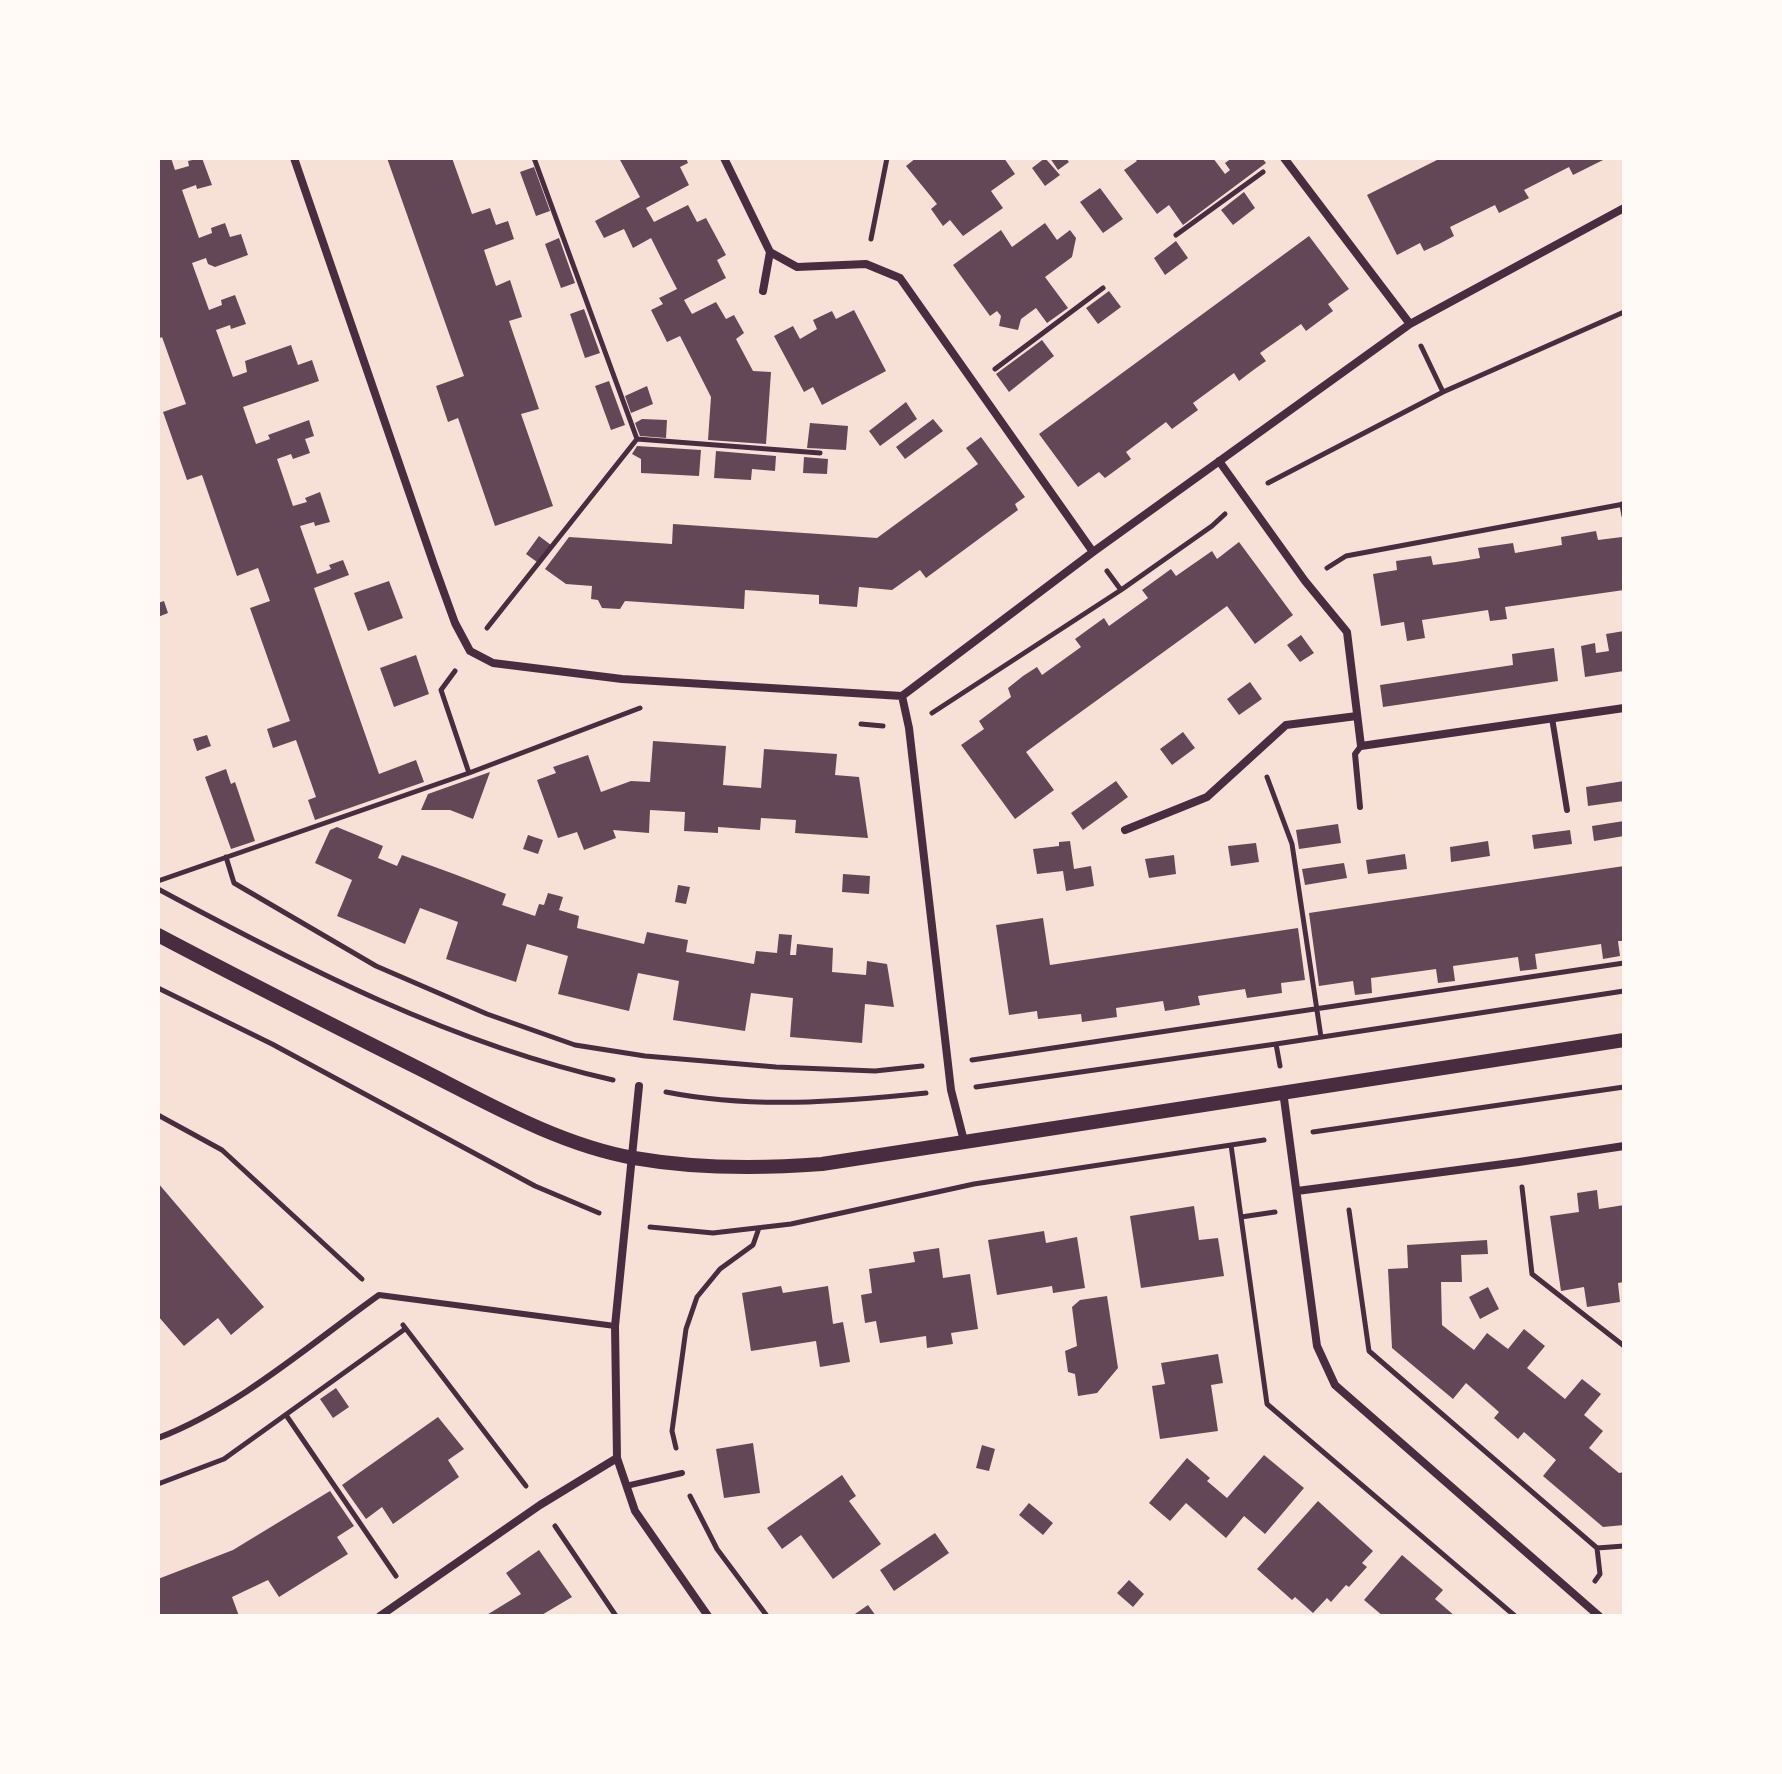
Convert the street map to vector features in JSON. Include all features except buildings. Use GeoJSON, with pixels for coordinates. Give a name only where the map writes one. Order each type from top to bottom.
{"type":"FeatureCollection","features":[{"type":"Feature","properties":{"kind":"street"},"geometry":{"type":"LineString","coordinates":[[294,158],[434,565],[455,623],[470,651],[493,663],[622,679],[902,696],[1093,552],[1410,324],[1624,208]]}},
{"type":"Feature","properties":{"kind":"street"},"geometry":{"type":"LineString","coordinates":[[724,158],[770,252],[797,267],[866,264],[900,278],[1093,552]]}},
{"type":"Feature","properties":{"kind":"street"},"geometry":{"type":"LineString","coordinates":[[1284,158],[1410,324]]}},
{"type":"Feature","properties":{"kind":"street"},"geometry":{"type":"LineString","coordinates":[[763,291],[770,252]]}},
{"type":"Feature","properties":{"kind":"street"},"geometry":{"type":"LineString","coordinates":[[1219,461],[1305,581],[1347,632],[1361,746],[1624,708]]}},
{"type":"Feature","properties":{"kind":"street"},"geometry":{"type":"LineString","coordinates":[[902,696],[909,728],[951,1090],[964,1141]]}},
{"type":"Feature","properties":{"kind":"street"},"geometry":{"type":"LineString","coordinates":[[1125,830],[1207,797],[1286,725],[1357,716]]}},
{"type":"Feature","properties":{"kind":"street"},"geometry":{"type":"LineString","coordinates":[[158,935],[479,1099],[574,1142],[632,1158],[705,1167],[770,1168],[822,1164],[1624,1040]]}},
{"type":"Feature","properties":{"kind":"street"},"geometry":{"type":"LineString","coordinates":[[639,1086],[615,1326],[617,1458],[635,1511],[708,1616]]}},
{"type":"Feature","properties":{"kind":"street"},"geometry":{"type":"LineString","coordinates":[[1283,1091],[1317,1346],[1335,1385],[1599,1616]]}},
{"type":"Feature","properties":{"kind":"street"},"geometry":{"type":"LineString","coordinates":[[1297,1191],[1624,1146]]}},
{"type":"Feature","properties":{"kind":"street"},"geometry":{"type":"LineString","coordinates":[[380,1616],[540,1505],[617,1458]]}},
{"type":"Feature","properties":{"kind":"lane"},"geometry":{"type":"LineString","coordinates":[[1552,718],[1567,810]]}},
{"type":"Feature","properties":{"kind":"lane"},"geometry":{"type":"LineString","coordinates":[[1360,807],[1355,754],[1361,746]]}},
{"type":"Feature","properties":{"kind":"lane"},"geometry":{"type":"LineString","coordinates":[[158,1438],[193,1424],[248,1389],[379,1295],[615,1326]]}},
{"type":"Feature","properties":{"kind":"lane"},"geometry":{"type":"LineString","coordinates":[[626,1486],[682,1473]]}},
{"type":"Feature","properties":{"kind":"path"},"geometry":{"type":"LineString","coordinates":[[534,158],[637,439]]}},
{"type":"Feature","properties":{"kind":"path"},"geometry":{"type":"LineString","coordinates":[[866,264],[887,158]]}},
{"type":"Feature","properties":{"kind":"path"},"geometry":{"type":"LineString","coordinates":[[1176,235],[1270,167]]}},
{"type":"Feature","properties":{"kind":"path"},"geometry":{"type":"LineString","coordinates":[[975,383],[1103,288]]}},
{"type":"Feature","properties":{"kind":"path"},"geometry":{"type":"LineString","coordinates":[[1410,324],[1443,392]]}},
{"type":"Feature","properties":{"kind":"path"},"geometry":{"type":"LineString","coordinates":[[469,773],[441,690],[637,439]]}},
{"type":"Feature","properties":{"kind":"path"},"geometry":{"type":"LineString","coordinates":[[637,439],[820,453]]}},
{"type":"Feature","properties":{"kind":"path"},"geometry":{"type":"LineString","coordinates":[[1305,581],[1346,556],[1623,504],[1624,516]]}},
{"type":"Feature","properties":{"kind":"path"},"geometry":{"type":"LineString","coordinates":[[158,881],[469,773],[646,706]]}},
{"type":"Feature","properties":{"kind":"path"},"geometry":{"type":"LineString","coordinates":[[847,723],[909,728]]}},
{"type":"Feature","properties":{"kind":"path"},"geometry":{"type":"LineString","coordinates":[[1257,751],[1292,844],[1321,1037]]}},
{"type":"Feature","properties":{"kind":"path"},"geometry":{"type":"LineString","coordinates":[[226,857],[234,883],[376,966],[487,1014],[575,1045],[645,1056],[776,1067],[875,1071],[949,1064],[1624,963]]}},
{"type":"Feature","properties":{"kind":"path"},"geometry":{"type":"LineString","coordinates":[[158,889],[252,940],[451,1031],[562,1069],[676,1094],[757,1103],[830,1103],[951,1090],[1624,991]]}},
{"type":"Feature","properties":{"kind":"path"},"geometry":{"type":"LineString","coordinates":[[158,1115],[222,1150],[379,1295],[540,1505],[616,1616]]}},
{"type":"Feature","properties":{"kind":"path"},"geometry":{"type":"LineString","coordinates":[[1519,1162],[1532,1274],[1624,1346]]}},
{"type":"Feature","properties":{"kind":"path"},"geometry":{"type":"LineString","coordinates":[[1345,1185],[1369,1351],[1597,1548],[1624,1546]]}},
{"type":"Feature","properties":{"kind":"path"},"geometry":{"type":"LineString","coordinates":[[759,1228],[753,1245],[720,1269],[697,1297],[686,1329],[672,1431],[685,1486],[717,1549],[767,1616]]}},
{"type":"Feature","properties":{"kind":"path"},"geometry":{"type":"LineString","coordinates":[[158,1484],[224,1459],[405,1329]]}},
{"type":"Feature","properties":{"kind":"path"},"geometry":{"type":"LineString","coordinates":[[286,1415],[410,1597]]}}]}
